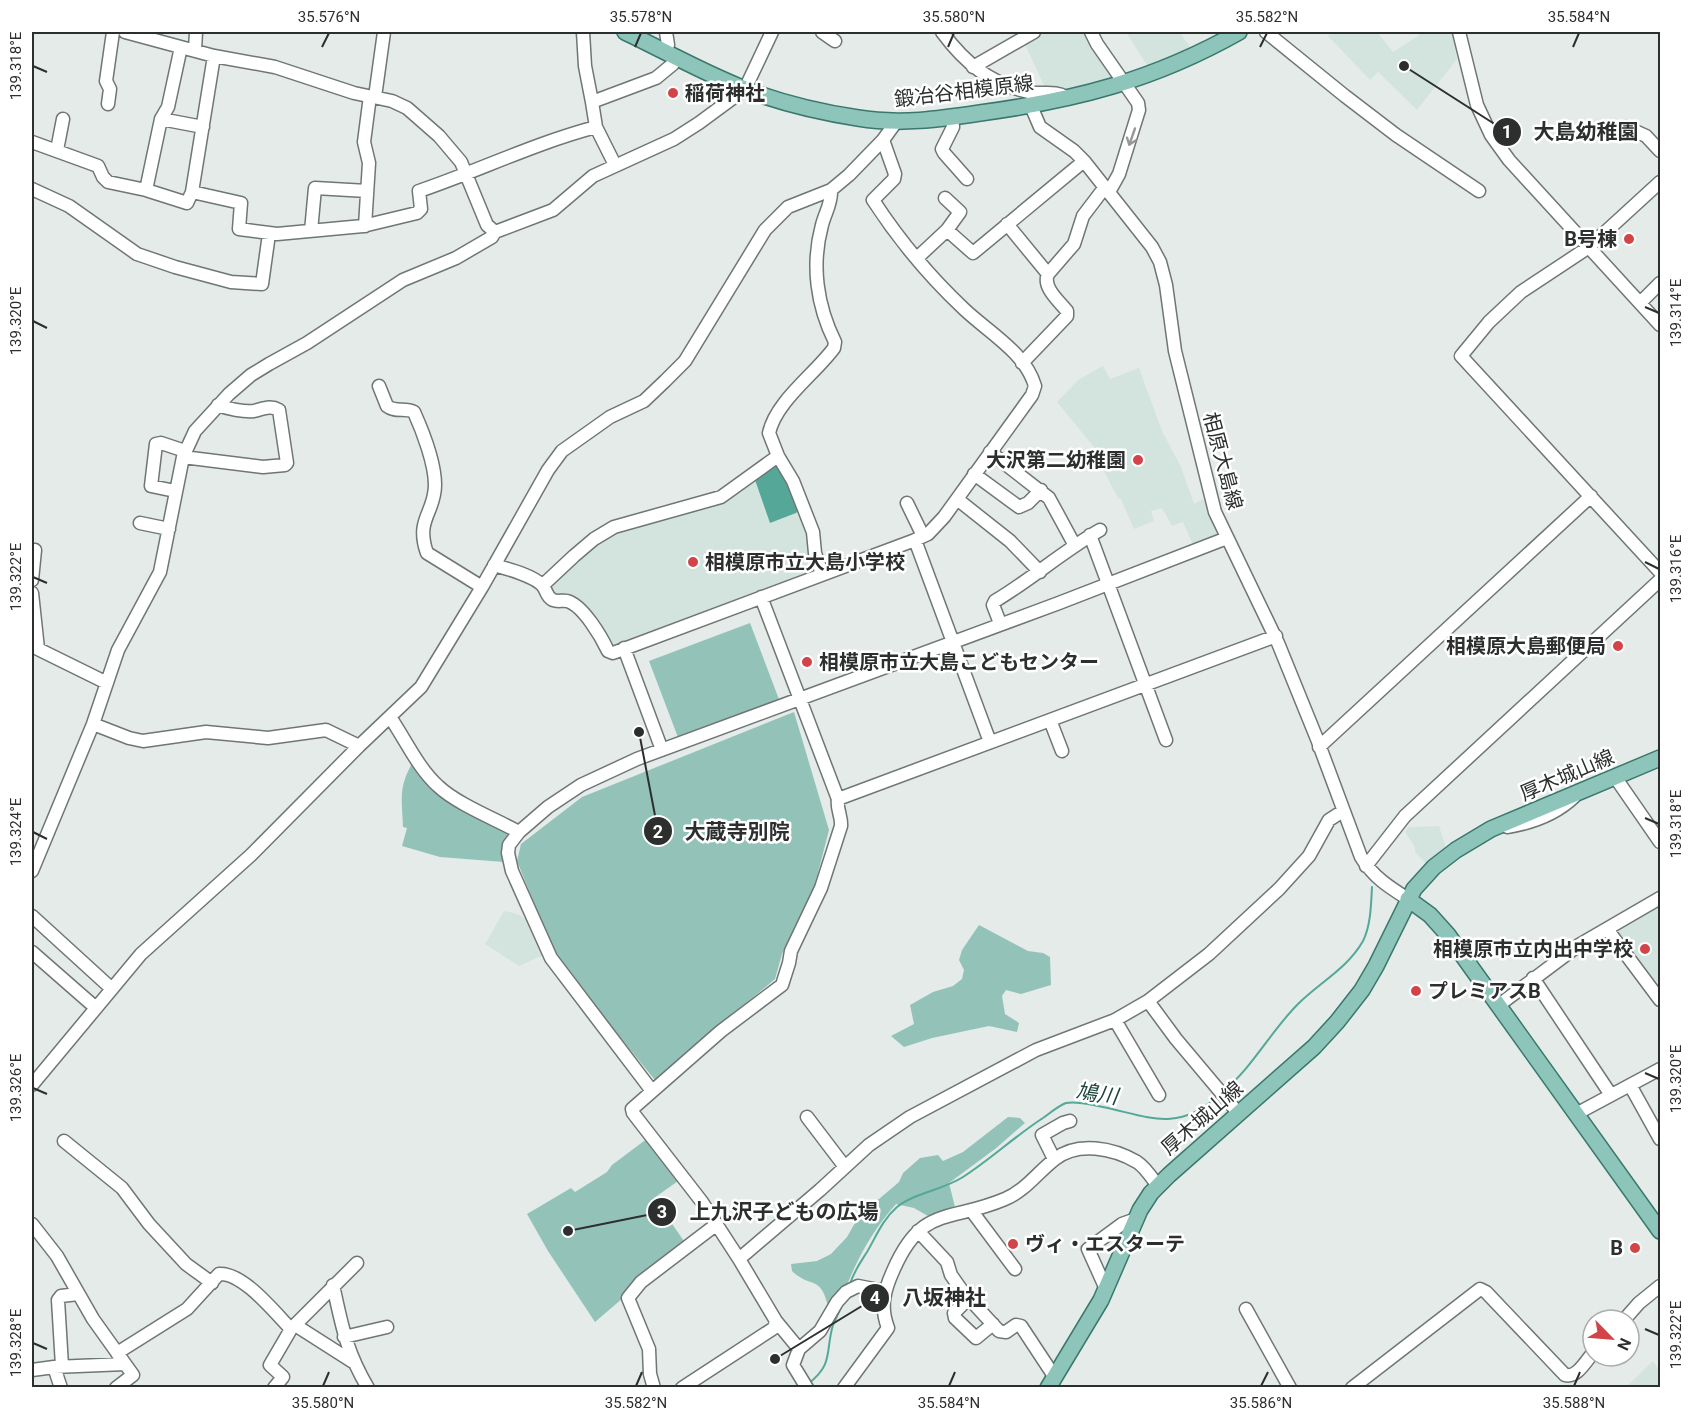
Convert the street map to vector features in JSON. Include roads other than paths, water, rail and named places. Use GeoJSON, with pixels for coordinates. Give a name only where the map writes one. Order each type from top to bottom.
{"type":"FeatureCollection","features":[{"type":"Feature","properties":{"kind":"main road","name":"鍛冶谷相模原線"},"geometry":{"type":"LineString","coordinates":[[625,32],[744,89],[841,115],[896,122],[1031,106],[1124,84],[1181,62],[1239,32]]}},
{"type":"Feature","properties":{"kind":"main road","name":"厚木城山線"},"geometry":{"type":"LineString","coordinates":[[1051,1382],[1107,1289],[1145,1202],[1158,1186],[1314,1047],[1344,1014],[1376,966],[1415,886],[1441,860],[1491,829],[1660,758]]}},
{"type":"Feature","properties":{"kind":"main road"},"geometry":{"type":"LineString","coordinates":[[1408,899],[1439,924],[1660,1232]]}},
{"type":"Feature","properties":{"kind":"street"},"geometry":{"type":"LineString","coordinates":[[108,104],[110,89],[106,81],[113,32]]}},
{"type":"Feature","properties":{"kind":"street"},"geometry":{"type":"LineString","coordinates":[[125,32],[214,56],[275,67],[354,93],[392,101],[417,116],[448,146],[460,162],[487,225],[495,232]]}},
{"type":"Feature","properties":{"kind":"street"},"geometry":{"type":"LineString","coordinates":[[195,50],[196,32]]}},
{"type":"Feature","properties":{"kind":"street"},"geometry":{"type":"LineString","coordinates":[[365,226],[369,163],[364,142],[384,32]]}},
{"type":"Feature","properties":{"kind":"street"},"geometry":{"type":"LineString","coordinates":[[583,32],[585,66],[596,127],[615,165]]}},
{"type":"Feature","properties":{"kind":"street"},"geometry":{"type":"LineString","coordinates":[[666,32],[668,45]]}},
{"type":"Feature","properties":{"kind":"street"},"geometry":{"type":"LineString","coordinates":[[32,871],[93,723],[118,650],[157,577],[164,555],[184,454],[195,431],[218,405],[251,375],[307,343],[403,280],[464,254],[492,237],[495,232],[553,210],[593,176],[681,135],[744,89],[772,32]]}},
{"type":"Feature","properties":{"kind":"street"},"geometry":{"type":"LineString","coordinates":[[822,32],[835,41]]}},
{"type":"Feature","properties":{"kind":"street"},"geometry":{"type":"LineString","coordinates":[[942,32],[973,67],[989,77],[1031,93],[1059,94],[1067,98]]}},
{"type":"Feature","properties":{"kind":"street"},"geometry":{"type":"LineString","coordinates":[[973,67],[1034,32]]}},
{"type":"Feature","properties":{"kind":"street"},"geometry":{"type":"LineString","coordinates":[[1022,363],[1067,316],[1045,280],[1074,244],[1087,208],[1107,190],[1119,174],[1139,110],[1138,103],[1091,32]]}},
{"type":"Feature","properties":{"kind":"street"},"geometry":{"type":"LineString","coordinates":[[1266,32],[1396,135],[1479,192]]}},
{"type":"Feature","properties":{"kind":"street"},"geometry":{"type":"LineString","coordinates":[[1459,32],[1472,89],[1491,135],[1509,160],[1660,325]]}},
{"type":"Feature","properties":{"kind":"street"},"geometry":{"type":"LineString","coordinates":[[146,190],[161,120],[168,107],[181,47]]}},
{"type":"Feature","properties":{"kind":"street"},"geometry":{"type":"LineString","coordinates":[[32,142],[98,166],[108,182],[146,190],[187,203],[192,192],[214,56]]}},
{"type":"Feature","properties":{"kind":"street"},"geometry":{"type":"LineString","coordinates":[[592,102],[656,78],[673,64]]}},
{"type":"Feature","properties":{"kind":"street","name":"相原大島線"},"geometry":{"type":"LineString","coordinates":[[1031,106],[1040,127],[1084,161],[1152,247],[1160,262],[1166,285],[1175,351],[1215,512],[1276,636],[1356,848],[1366,866],[1380,881],[1408,899]]}},
{"type":"Feature","properties":{"kind":"street"},"geometry":{"type":"LineString","coordinates":[[952,117],[953,127],[942,149],[967,179]]}},
{"type":"Feature","properties":{"kind":"street"},"geometry":{"type":"LineString","coordinates":[[57,150],[63,119]]}},
{"type":"Feature","properties":{"kind":"street"},"geometry":{"type":"LineString","coordinates":[[161,120],[203,127]]}},
{"type":"Feature","properties":{"kind":"street"},"geometry":{"type":"LineString","coordinates":[[34,1078],[141,954],[251,855],[421,687],[482,587],[548,470],[562,451],[610,417],[644,401],[665,381],[685,361],[765,230],[788,207],[831,190],[884,140],[896,122]]}},
{"type":"Feature","properties":{"kind":"street"},"geometry":{"type":"LineString","coordinates":[[192,192],[242,202],[239,229],[268,234],[365,226],[417,213],[421,209],[419,191],[466,175],[560,136],[596,127]]}},
{"type":"Feature","properties":{"kind":"street"},"geometry":{"type":"LineString","coordinates":[[1626,127],[1646,136],[1660,151]]}},
{"type":"Feature","properties":{"kind":"street"},"geometry":{"type":"LineString","coordinates":[[494,565],[522,574],[543,585],[552,600],[568,601],[580,610],[602,638],[608,651],[613,653],[919,538],[944,517],[1035,390],[1034,381],[1014,353],[963,309],[916,258],[894,232],[873,200],[894,179],[895,174],[884,140]]}},
{"type":"Feature","properties":{"kind":"street"},"geometry":{"type":"LineString","coordinates":[[947,231],[973,252],[1084,161]]}},
{"type":"Feature","properties":{"kind":"street"},"geometry":{"type":"LineString","coordinates":[[1660,182],[1588,247],[1521,292],[1489,322],[1461,356],[1660,572]]}},
{"type":"Feature","properties":{"kind":"street"},"geometry":{"type":"LineString","coordinates":[[310,231],[315,188],[367,191]]}},
{"type":"Feature","properties":{"kind":"street"},"geometry":{"type":"LineString","coordinates":[[32,189],[69,206],[137,254],[231,282],[262,284],[268,234]]}},
{"type":"Feature","properties":{"kind":"street"},"geometry":{"type":"LineString","coordinates":[[822,574],[815,553],[813,532],[794,481],[778,456],[768,433],[774,417],[807,376],[834,348],[835,342],[819,298],[816,273],[822,224],[832,197],[831,190]]}},
{"type":"Feature","properties":{"kind":"street"},"geometry":{"type":"LineString","coordinates":[[916,258],[947,231],[960,212],[945,198]]}},
{"type":"Feature","properties":{"kind":"street"},"geometry":{"type":"LineString","coordinates":[[1007,224],[1048,274]]}},
{"type":"Feature","properties":{"kind":"street"},"geometry":{"type":"LineString","coordinates":[[1640,303],[1660,283]]}},
{"type":"Feature","properties":{"kind":"street"},"geometry":{"type":"LineString","coordinates":[[379,386],[387,406],[395,411],[414,412],[426,442],[435,484],[422,529],[427,553],[482,587]]}},
{"type":"Feature","properties":{"kind":"street"},"geometry":{"type":"LineString","coordinates":[[175,491],[151,486],[156,444],[161,443],[184,454],[263,467],[285,465],[287,462],[279,410],[272,407],[252,411],[224,408],[218,405]]}},
{"type":"Feature","properties":{"kind":"street"},"geometry":{"type":"LineString","coordinates":[[990,452],[1041,490],[1054,504],[1074,544]]}},
{"type":"Feature","properties":{"kind":"street"},"geometry":{"type":"LineString","coordinates":[[543,585],[581,550],[614,527],[721,496],[778,456]]}},
{"type":"Feature","properties":{"kind":"street"},"geometry":{"type":"LineString","coordinates":[[974,474],[1019,507],[1028,504],[1041,490]]}},
{"type":"Feature","properties":{"kind":"street"},"geometry":{"type":"LineString","coordinates":[[1319,747],[1591,496]]}},
{"type":"Feature","properties":{"kind":"street"},"geometry":{"type":"LineString","coordinates":[[957,499],[1010,541],[1040,572]]}},
{"type":"Feature","properties":{"kind":"street"},"geometry":{"type":"LineString","coordinates":[[907,503],[952,641],[990,742]]}},
{"type":"Feature","properties":{"kind":"street"},"geometry":{"type":"LineString","coordinates":[[140,523],[169,529]]}},
{"type":"Feature","properties":{"kind":"street"},"geometry":{"type":"LineString","coordinates":[[1000,623],[993,605],[995,601],[1040,572],[1074,544],[1095,532],[1107,583],[1166,740]]}},
{"type":"Feature","properties":{"kind":"street"},"geometry":{"type":"LineString","coordinates":[[652,1091],[551,958],[510,865],[509,845],[519,832],[580,785],[637,759],[1059,603],[1227,538]]}},
{"type":"Feature","properties":{"kind":"street"},"geometry":{"type":"LineString","coordinates":[[32,580],[35,550]]}},
{"type":"Feature","properties":{"kind":"street"},"geometry":{"type":"LineString","coordinates":[[1366,866],[1405,816],[1660,580]]}},
{"type":"Feature","properties":{"kind":"street"},"geometry":{"type":"LineString","coordinates":[[32,593],[38,649],[107,682]]}},
{"type":"Feature","properties":{"kind":"street"},"geometry":{"type":"LineString","coordinates":[[761,597],[838,800],[837,805],[842,818],[841,826],[821,888],[791,951],[782,985],[721,1031],[632,1109],[717,1224],[776,1321],[799,1349]]}},
{"type":"Feature","properties":{"kind":"street"},"geometry":{"type":"LineString","coordinates":[[838,800],[1276,636]]}},
{"type":"Feature","properties":{"kind":"street"},"geometry":{"type":"LineString","coordinates":[[624,648],[662,750]]}},
{"type":"Feature","properties":{"kind":"street"},"geometry":{"type":"LineString","coordinates":[[390,717],[420,764],[438,786],[458,800],[519,832]]}},
{"type":"Feature","properties":{"kind":"street"},"geometry":{"type":"LineString","coordinates":[[1050,720],[1062,751]]}},
{"type":"Feature","properties":{"kind":"street"},"geometry":{"type":"LineString","coordinates":[[93,723],[129,738],[143,741],[206,732],[268,738],[326,730],[359,746]]}},
{"type":"Feature","properties":{"kind":"street"},"geometry":{"type":"LineString","coordinates":[[1615,777],[1660,842]]}},
{"type":"Feature","properties":{"kind":"street"},"geometry":{"type":"LineString","coordinates":[[739,1259],[875,1140],[943,1098],[1036,1050],[1115,1020],[1148,1001],[1209,954],[1279,889],[1309,855],[1329,820],[1343,811]]}},
{"type":"Feature","properties":{"kind":"street"},"geometry":{"type":"LineString","coordinates":[[1499,1005],[1579,945],[1660,898]]}},
{"type":"Feature","properties":{"kind":"street"},"geometry":{"type":"LineString","coordinates":[[32,916],[112,990]]}},
{"type":"Feature","properties":{"kind":"street"},"geometry":{"type":"LineString","coordinates":[[1607,929],[1660,1000]]}},
{"type":"Feature","properties":{"kind":"street"},"geometry":{"type":"LineString","coordinates":[[32,952],[96,1008]]}},
{"type":"Feature","properties":{"kind":"street"},"geometry":{"type":"LineString","coordinates":[[1533,978],[1611,1095]]}},
{"type":"Feature","properties":{"kind":"street"},"geometry":{"type":"LineString","coordinates":[[1148,1001],[1176,1039],[1239,1114]]}},
{"type":"Feature","properties":{"kind":"street"},"geometry":{"type":"LineString","coordinates":[[1115,1020],[1159,1095]]}},
{"type":"Feature","properties":{"kind":"street"},"geometry":{"type":"LineString","coordinates":[[1576,1114],[1660,1069]]}},
{"type":"Feature","properties":{"kind":"street"},"geometry":{"type":"LineString","coordinates":[[1630,1085],[1660,1139]]}},
{"type":"Feature","properties":{"kind":"street"},"geometry":{"type":"LineString","coordinates":[[807,1117],[845,1167]]}},
{"type":"Feature","properties":{"kind":"street"},"geometry":{"type":"LineString","coordinates":[[1054,1159],[1042,1135],[1070,1121]]}},
{"type":"Feature","properties":{"kind":"street"},"geometry":{"type":"LineString","coordinates":[[64,1142],[122,1188],[149,1224],[186,1264],[212,1283]]}},
{"type":"Feature","properties":{"kind":"street"},"geometry":{"type":"LineString","coordinates":[[844,1388],[888,1328],[883,1312],[884,1291],[903,1252],[918,1231],[943,1217],[1010,1197],[1054,1159],[1072,1149],[1104,1150],[1137,1162],[1158,1186]]}},
{"type":"Feature","properties":{"kind":"street"},"geometry":{"type":"LineString","coordinates":[[971,1210],[1015,1269]]}},
{"type":"Feature","properties":{"kind":"street"},"geometry":{"type":"LineString","coordinates":[[1107,1289],[1088,1249],[1122,1224],[1136,1219]]}},
{"type":"Feature","properties":{"kind":"street"},"geometry":{"type":"LineString","coordinates":[[32,1224],[57,1256],[93,1320],[133,1375],[116,1388]]}},
{"type":"Feature","properties":{"kind":"street"},"geometry":{"type":"LineString","coordinates":[[654,1388],[650,1374],[649,1349],[628,1298],[641,1282],[717,1224]]}},
{"type":"Feature","properties":{"kind":"street"},"geometry":{"type":"LineString","coordinates":[[918,1231],[947,1262],[951,1275],[969,1298],[1002,1333],[1016,1325],[1021,1326],[1051,1382]]}},
{"type":"Feature","properties":{"kind":"street"},"geometry":{"type":"LineString","coordinates":[[274,1388],[283,1377],[270,1365],[293,1327],[357,1263]]}},
{"type":"Feature","properties":{"kind":"street"},"geometry":{"type":"LineString","coordinates":[[117,1353],[186,1309],[219,1274],[228,1273],[252,1289],[293,1327],[353,1362]]}},
{"type":"Feature","properties":{"kind":"street"},"geometry":{"type":"LineString","coordinates":[[333,1285],[344,1337],[353,1362],[368,1388]]}},
{"type":"Feature","properties":{"kind":"street"},"geometry":{"type":"LineString","coordinates":[[1635,1308],[1660,1286]]}},
{"type":"Feature","properties":{"kind":"street"},"geometry":{"type":"LineString","coordinates":[[806,1385],[793,1365],[799,1349],[820,1331],[850,1289],[868,1287],[884,1291]]}},
{"type":"Feature","properties":{"kind":"street"},"geometry":{"type":"LineString","coordinates":[[1353,1388],[1478,1290],[1486,1292],[1565,1375],[1569,1377],[1574,1375],[1581,1367]]}},
{"type":"Feature","properties":{"kind":"street"},"geometry":{"type":"LineString","coordinates":[[61,1388],[58,1366],[58,1300],[61,1296],[78,1294]]}},
{"type":"Feature","properties":{"kind":"street"},"geometry":{"type":"LineString","coordinates":[[969,1298],[954,1313],[955,1318],[976,1338],[993,1324]]}},
{"type":"Feature","properties":{"kind":"street"},"geometry":{"type":"LineString","coordinates":[[1246,1309],[1290,1388]]}},
{"type":"Feature","properties":{"kind":"street"},"geometry":{"type":"LineString","coordinates":[[681,1388],[771,1331],[776,1321]]}},
{"type":"Feature","properties":{"kind":"street"},"geometry":{"type":"LineString","coordinates":[[344,1337],[387,1327]]}},
{"type":"Feature","properties":{"kind":"street"},"geometry":{"type":"LineString","coordinates":[[32,1370],[58,1366],[125,1364]]}},
{"type":"Feature","properties":{"kind":"waterway","name":"鳩川"},"geometry":{"type":"LineString","coordinates":[[1224,1091],[1235,1081],[1298,1004],[1357,951],[1368,928],[1372,887]]}},
{"type":"Feature","properties":{"kind":"waterway","name":"鳩川"},"geometry":{"type":"LineString","coordinates":[[850,1284],[855,1271],[887,1217],[897,1207],[912,1198],[963,1177],[1063,1104],[1082,1103],[1159,1119],[1187,1115],[1217,1097]]}},
{"type":"Feature","properties":{"kind":"waterway","name":"鳩川"},"geometry":{"type":"LineString","coordinates":[[808,1384],[825,1364],[833,1325],[843,1303]]}},
{"type":"Feature","properties":{"kind":"place","name":"大島幼稚園"},"geometry":{"type":"Point","coordinates":[1404,66]}},
{"type":"Feature","properties":{"kind":"place","name":"稲荷神社"},"geometry":{"type":"Point","coordinates":[673,93]}},
{"type":"Feature","properties":{"kind":"place","name":"B号棟"},"geometry":{"type":"Point","coordinates":[1629,239]}},
{"type":"Feature","properties":{"kind":"place","name":"大沢第二幼稚園"},"geometry":{"type":"Point","coordinates":[1138,460]}},
{"type":"Feature","properties":{"kind":"place","name":"相模原市立大島小学校"},"geometry":{"type":"Point","coordinates":[693,562]}},
{"type":"Feature","properties":{"kind":"place","name":"相模原大島郵便局"},"geometry":{"type":"Point","coordinates":[1618,646]}},
{"type":"Feature","properties":{"kind":"place","name":"相模原市立大島こどもセンター"},"geometry":{"type":"Point","coordinates":[807,662]}},
{"type":"Feature","properties":{"kind":"place","name":"大蔵寺別院"},"geometry":{"type":"Point","coordinates":[639,732]}},
{"type":"Feature","properties":{"kind":"place","name":"相模原市立内出中学校"},"geometry":{"type":"Point","coordinates":[1645,949]}},
{"type":"Feature","properties":{"kind":"place","name":"プレミアスB"},"geometry":{"type":"Point","coordinates":[1416,991]}},
{"type":"Feature","properties":{"kind":"place","name":"上九沢子どもの広場"},"geometry":{"type":"Point","coordinates":[568,1231]}},
{"type":"Feature","properties":{"kind":"place","name":"ヴィ・エスターテ"},"geometry":{"type":"Point","coordinates":[1013,1244]}},
{"type":"Feature","properties":{"kind":"place","name":"B"},"geometry":{"type":"Point","coordinates":[1635,1248]}},
{"type":"Feature","properties":{"kind":"place","name":"八坂神社"},"geometry":{"type":"Point","coordinates":[775,1359]}}]}
